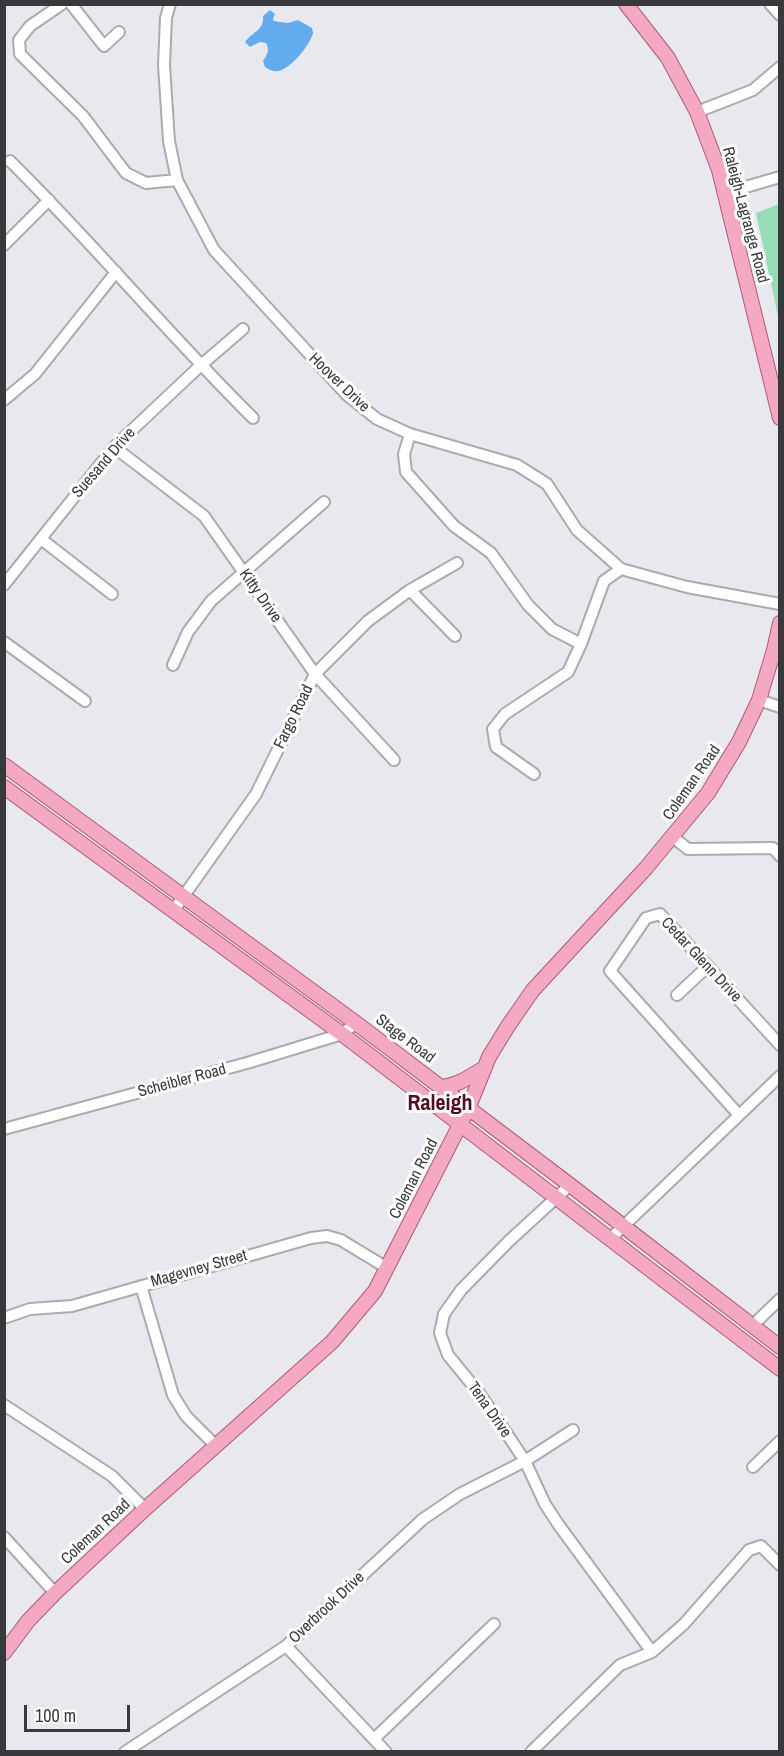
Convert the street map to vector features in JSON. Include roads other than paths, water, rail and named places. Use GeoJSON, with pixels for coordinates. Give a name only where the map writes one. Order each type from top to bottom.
{"type":"FeatureCollection","features":[{"type":"Feature","properties":{"kind":"main road","name":"Raleigh-Lagrange Road"},"geometry":{"type":"LineString","coordinates":[[626,4],[668,57],[697,112],[719,170],[780,418]]}},
{"type":"Feature","properties":{"kind":"main road","name":"Coleman Road"},"geometry":{"type":"LineString","coordinates":[[4,1653],[28,1621],[55,1593],[145,1509],[332,1342],[375,1291],[460,1125],[484,1068],[508,1026],[533,990],[673,837],[708,793],[740,742],[759,700],[780,623]]}},
{"type":"Feature","properties":{"kind":"main road","name":"Stage Road"},"geometry":{"type":"LineString","coordinates":[[4,765],[356,1023],[780,1347]]}},
{"type":"Feature","properties":{"kind":"main road"},"geometry":{"type":"LineString","coordinates":[[5,788],[342,1034],[780,1369]]}},
{"type":"Feature","properties":{"kind":"main road"},"geometry":{"type":"LineString","coordinates":[[440,1087],[453,1087],[460,1084],[484,1068]]}},
{"type":"Feature","properties":{"kind":"street"},"geometry":{"type":"LineString","coordinates":[[62,4],[30,26],[19,40],[20,54],[83,116],[126,173],[146,183],[177,180]]}},
{"type":"Feature","properties":{"kind":"street"},"geometry":{"type":"LineString","coordinates":[[71,4],[104,46],[119,32]]}},
{"type":"Feature","properties":{"kind":"street","name":"Hoover Drive"},"geometry":{"type":"LineString","coordinates":[[170,4],[166,18],[164,65],[169,141],[177,180],[221,259],[347,395],[377,419],[410,434],[517,465],[527,471],[547,484],[577,530],[621,569],[687,587],[780,604]]}},
{"type":"Feature","properties":{"kind":"street"},"geometry":{"type":"LineString","coordinates":[[770,4],[780,15]]}},
{"type":"Feature","properties":{"kind":"street"},"geometry":{"type":"LineString","coordinates":[[697,112],[753,90],[780,68]]}},
{"type":"Feature","properties":{"kind":"street"},"geometry":{"type":"LineString","coordinates":[[9,161],[49,200],[200,366],[254,418]]}},
{"type":"Feature","properties":{"kind":"street"},"geometry":{"type":"LineString","coordinates":[[726,193],[780,177]]}},
{"type":"Feature","properties":{"kind":"street"},"geometry":{"type":"LineString","coordinates":[[4,245],[49,200]]}},
{"type":"Feature","properties":{"kind":"street"},"geometry":{"type":"LineString","coordinates":[[4,399],[35,374],[116,272]]}},
{"type":"Feature","properties":{"kind":"street","name":"Suesand Drive"},"geometry":{"type":"LineString","coordinates":[[4,585],[114,447],[243,329]]}},
{"type":"Feature","properties":{"kind":"street"},"geometry":{"type":"LineString","coordinates":[[410,434],[404,454],[406,472],[454,526],[491,553],[528,605],[552,629],[581,644]]}},
{"type":"Feature","properties":{"kind":"street","name":"Kitty Drive"},"geometry":{"type":"LineString","coordinates":[[114,447],[204,516],[315,674],[394,760]]}},
{"type":"Feature","properties":{"kind":"street"},"geometry":{"type":"LineString","coordinates":[[173,665],[188,632],[211,602],[324,502]]}},
{"type":"Feature","properties":{"kind":"street"},"geometry":{"type":"LineString","coordinates":[[41,539],[112,594]]}},
{"type":"Feature","properties":{"kind":"street","name":"Fargo Road"},"geometry":{"type":"LineString","coordinates":[[174,911],[256,794],[315,674],[368,621],[410,590],[457,563]]}},
{"type":"Feature","properties":{"kind":"street"},"geometry":{"type":"LineString","coordinates":[[534,774],[496,747],[493,729],[505,714],[568,672],[604,581],[621,569]]}},
{"type":"Feature","properties":{"kind":"street"},"geometry":{"type":"LineString","coordinates":[[410,590],[455,636]]}},
{"type":"Feature","properties":{"kind":"street"},"geometry":{"type":"LineString","coordinates":[[4,642],[85,701]]}},
{"type":"Feature","properties":{"kind":"street"},"geometry":{"type":"LineString","coordinates":[[759,700],[780,707]]}},
{"type":"Feature","properties":{"kind":"street"},"geometry":{"type":"LineString","coordinates":[[5,788],[19,776]]}},
{"type":"Feature","properties":{"kind":"street"},"geometry":{"type":"LineString","coordinates":[[673,837],[688,849],[773,848],[780,856]]}},
{"type":"Feature","properties":{"kind":"street","name":"Cedar Glenn Drive"},"geometry":{"type":"LineString","coordinates":[[738,1114],[610,971],[646,918],[660,914],[780,1045]]}},
{"type":"Feature","properties":{"kind":"street"},"geometry":{"type":"LineString","coordinates":[[676,995],[708,966]]}},
{"type":"Feature","properties":{"kind":"street","name":"Scheibler Road"},"geometry":{"type":"LineString","coordinates":[[4,1129],[235,1067],[342,1034],[356,1023]]}},
{"type":"Feature","properties":{"kind":"street"},"geometry":{"type":"LineString","coordinates":[[610,1239],[780,1076]]}},
{"type":"Feature","properties":{"kind":"street","name":"Tena Drive"},"geometry":{"type":"LineString","coordinates":[[570,1185],[509,1241],[461,1290],[444,1314],[440,1333],[448,1355],[479,1393],[525,1461],[545,1504],[558,1524],[652,1652]]}},
{"type":"Feature","properties":{"kind":"street","name":"Magevney Street"},"geometry":{"type":"LineString","coordinates":[[4,1318],[30,1309],[72,1306],[310,1238],[327,1236],[341,1240],[387,1268]]}},
{"type":"Feature","properties":{"kind":"street"},"geometry":{"type":"LineString","coordinates":[[141,1286],[173,1395],[186,1416],[216,1446]]}},
{"type":"Feature","properties":{"kind":"street"},"geometry":{"type":"LineString","coordinates":[[752,1326],[780,1299]]}},
{"type":"Feature","properties":{"kind":"street"},"geometry":{"type":"LineString","coordinates":[[4,1405],[112,1476],[145,1509]]}},
{"type":"Feature","properties":{"kind":"street","name":"Overbrook Drive"},"geometry":{"type":"LineString","coordinates":[[125,1752],[286,1646],[423,1519],[460,1494],[525,1461],[573,1430]]}},
{"type":"Feature","properties":{"kind":"street"},"geometry":{"type":"LineString","coordinates":[[753,1467],[780,1442]]}},
{"type":"Feature","properties":{"kind":"street"},"geometry":{"type":"LineString","coordinates":[[4,1537],[55,1593]]}},
{"type":"Feature","properties":{"kind":"street"},"geometry":{"type":"LineString","coordinates":[[531,1752],[620,1665],[652,1652],[684,1624],[748,1550],[761,1546],[780,1565]]}},
{"type":"Feature","properties":{"kind":"street"},"geometry":{"type":"LineString","coordinates":[[374,1739],[494,1624]]}},
{"type":"Feature","properties":{"kind":"street"},"geometry":{"type":"LineString","coordinates":[[286,1646],[386,1752]]}},
{"type":"Feature","properties":{"kind":"water"},"geometry":{"type":"Polygon","coordinates":[[[270,10],[275,14],[274,21],[288,23],[298,20],[312,28],[313,33],[299,56],[289,66],[278,71],[265,67],[263,61],[268,52],[266,43],[260,42],[250,47],[245,42],[260,28],[263,16],[270,10]]]}},
{"type":"Feature","properties":{"kind":"district","name":"Raleigh"},"geometry":{"type":"Point","coordinates":[440,1104]}}]}
